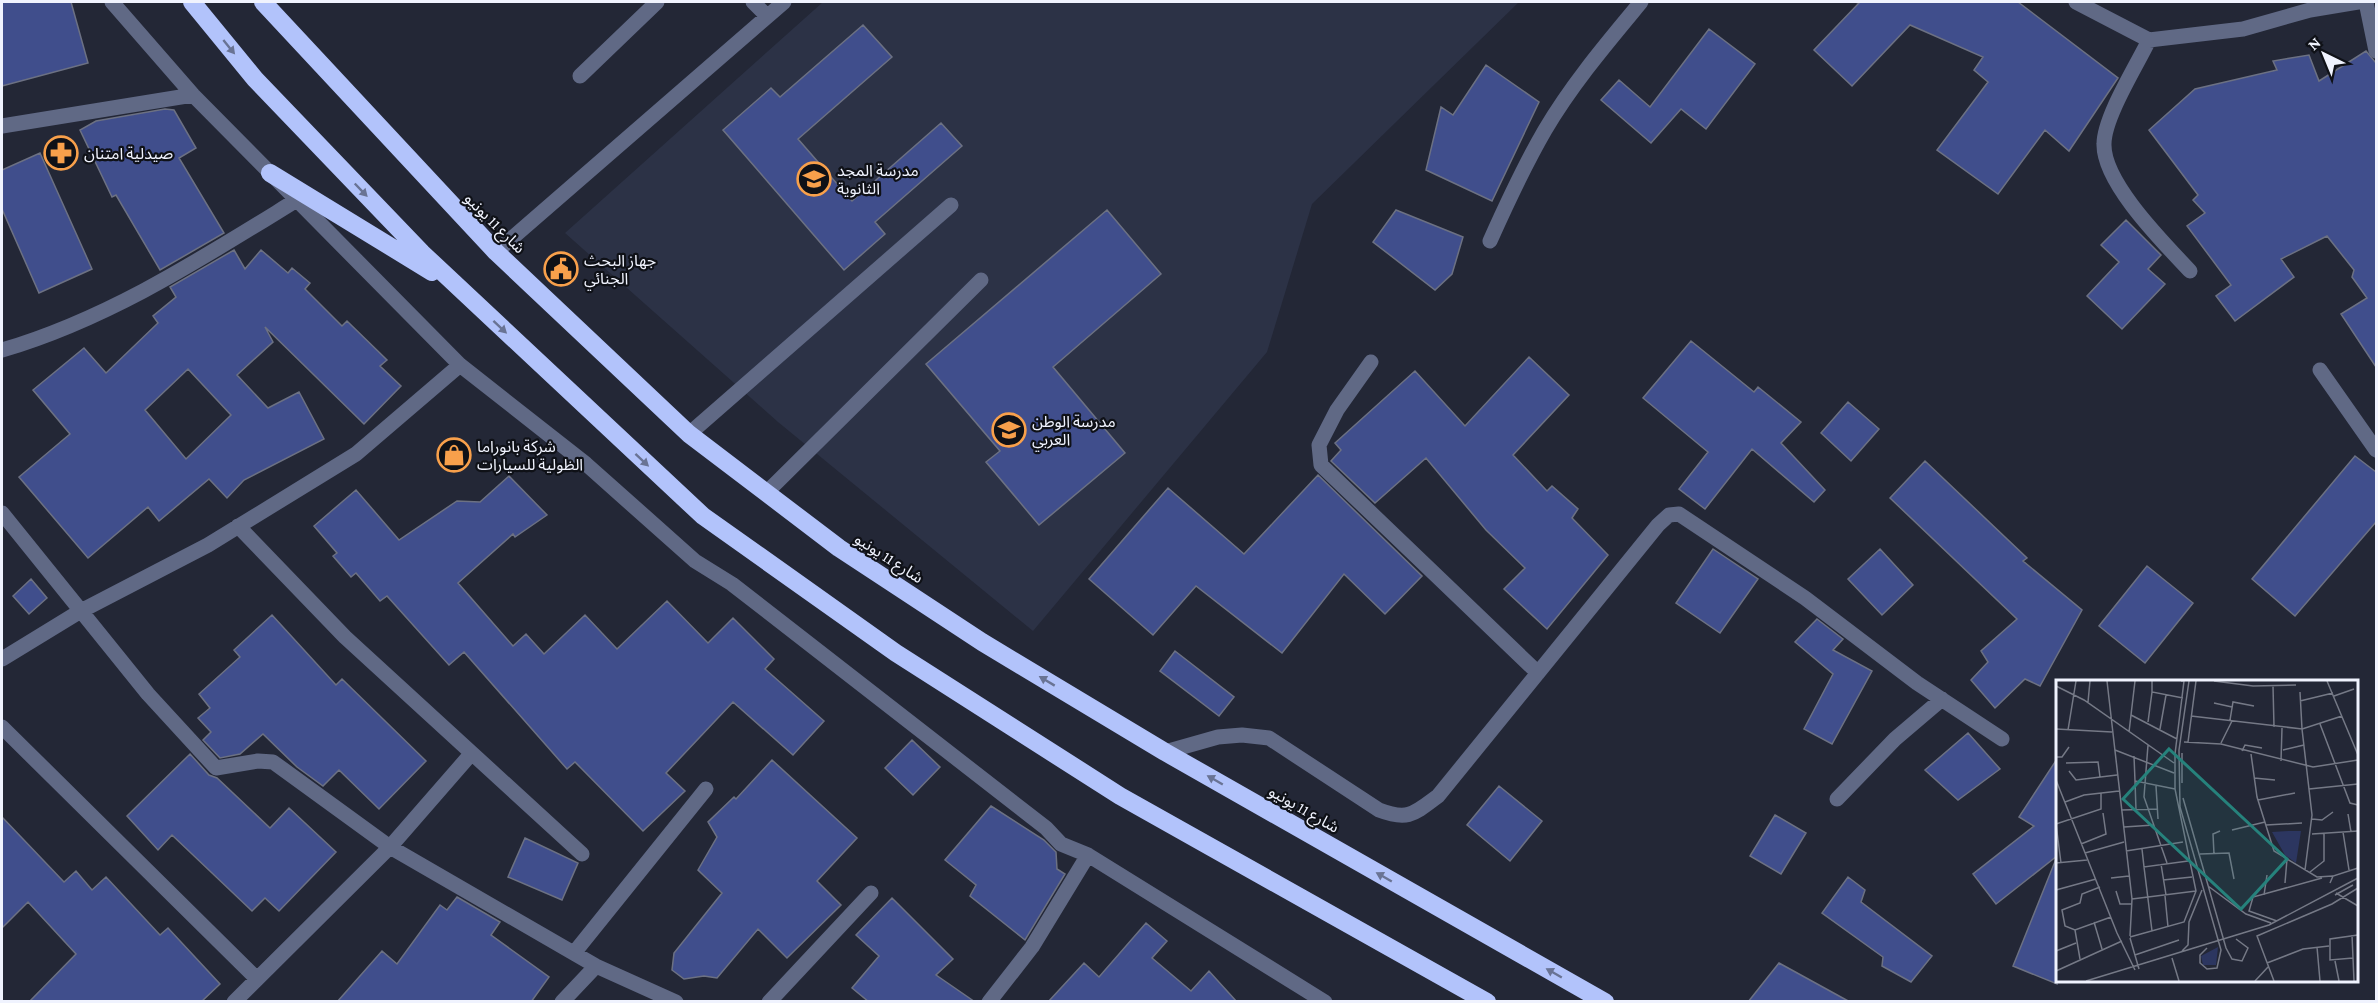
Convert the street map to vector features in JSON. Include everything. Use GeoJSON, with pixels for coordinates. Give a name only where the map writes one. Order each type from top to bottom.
{"type":"FeatureCollection","features":[{"type":"Feature","properties":{"kind":"highway"},"geometry":{"type":"LineString","coordinates":[[192,2],[278,103],[462,291],[703,516],[896,653],[1120,796],[1487,1002]]}},
{"type":"Feature","properties":{"kind":"highway","name":"شارع 11 يونيو"},"geometry":{"type":"LineString","coordinates":[[263,2],[496,252],[689,434],[839,548],[982,642],[1166,752],[1605,1002]]}},
{"type":"Feature","properties":{"kind":"highway"},"geometry":{"type":"LineString","coordinates":[[270,173],[462,291]]}},
{"type":"Feature","properties":{"kind":"street"},"geometry":{"type":"LineString","coordinates":[[112,2],[193,95],[295,201],[460,365],[586,464],[695,561],[732,584],[1046,828],[1061,844],[1088,855],[1325,1002]]}},
{"type":"Feature","properties":{"kind":"street"},"geometry":{"type":"LineString","coordinates":[[580,76],[657,2]]}},
{"type":"Feature","properties":{"kind":"street"},"geometry":{"type":"LineString","coordinates":[[753,2],[767,16]]}},
{"type":"Feature","properties":{"kind":"street"},"geometry":{"type":"LineString","coordinates":[[496,252],[784,2]]}},
{"type":"Feature","properties":{"kind":"street"},"geometry":{"type":"LineString","coordinates":[[1490,241],[1524,168],[1546,128],[1581,78],[1641,2]]}},
{"type":"Feature","properties":{"kind":"street"},"geometry":{"type":"LineString","coordinates":[[2076,2],[2149,40],[2243,28],[2310,10],[2358,2]]}},
{"type":"Feature","properties":{"kind":"street"},"geometry":{"type":"LineString","coordinates":[[2366,2],[2376,51]]}},
{"type":"Feature","properties":{"kind":"street"},"geometry":{"type":"LineString","coordinates":[[2149,40],[2111,117],[2103,146],[2122,192],[2144,221],[2190,271]]}},
{"type":"Feature","properties":{"kind":"street"},"geometry":{"type":"LineString","coordinates":[[2,126],[193,95]]}},
{"type":"Feature","properties":{"kind":"street"},"geometry":{"type":"LineString","coordinates":[[2,350],[38,339],[131,298],[176,274],[295,201]]}},
{"type":"Feature","properties":{"kind":"street"},"geometry":{"type":"LineString","coordinates":[[689,434],[951,205]]}},
{"type":"Feature","properties":{"kind":"street"},"geometry":{"type":"LineString","coordinates":[[766,493],[981,280]]}},
{"type":"Feature","properties":{"kind":"street"},"geometry":{"type":"LineString","coordinates":[[1371,362],[1337,410],[1319,445],[1321,465],[1538,673]]}},
{"type":"Feature","properties":{"kind":"street"},"geometry":{"type":"LineString","coordinates":[[2,659],[79,612],[208,545],[356,454],[460,365]]}},
{"type":"Feature","properties":{"kind":"street"},"geometry":{"type":"LineString","coordinates":[[2320,370],[2376,450]]}},
{"type":"Feature","properties":{"kind":"street"},"geometry":{"type":"LineString","coordinates":[[2,513],[79,612],[148,694],[216,768],[258,761],[273,762],[390,847],[596,966],[676,1002]]}},
{"type":"Feature","properties":{"kind":"street"},"geometry":{"type":"LineString","coordinates":[[1166,752],[1218,737],[1242,735],[1269,738],[1379,810],[1398,817],[1417,812],[1438,796],[1658,525],[1669,515],[1679,514],[1805,598],[1863,644],[2002,740]]}},
{"type":"Feature","properties":{"kind":"street"},"geometry":{"type":"LineString","coordinates":[[238,526],[345,638],[582,854]]}},
{"type":"Feature","properties":{"kind":"street"},"geometry":{"type":"LineString","coordinates":[[1837,799],[1895,740],[1942,699]]}},
{"type":"Feature","properties":{"kind":"street"},"geometry":{"type":"LineString","coordinates":[[2,727],[257,979]]}},
{"type":"Feature","properties":{"kind":"street"},"geometry":{"type":"LineString","coordinates":[[234,1002],[390,847],[471,754]]}},
{"type":"Feature","properties":{"kind":"street"},"geometry":{"type":"LineString","coordinates":[[574,953],[706,789]]}},
{"type":"Feature","properties":{"kind":"street"},"geometry":{"type":"LineString","coordinates":[[989,1002],[1032,947],[1088,855]]}},
{"type":"Feature","properties":{"kind":"street"},"geometry":{"type":"LineString","coordinates":[[769,1002],[871,893]]}},
{"type":"Feature","properties":{"kind":"street"},"geometry":{"type":"LineString","coordinates":[[562,1002],[596,966]]}},
{"type":"Feature","properties":{"kind":"shaded area"},"geometry":{"type":"Polygon","coordinates":[[[823,2],[1519,2],[1312,204],[1267,352],[1033,631],[778,422],[565,233],[823,2]]]}},
{"type":"Feature","properties":{"kind":"building"},"geometry":{"type":"Polygon","coordinates":[[[2,2],[71,2],[88,63],[2,86],[2,2]]]}},
{"type":"Feature","properties":{"kind":"building"},"geometry":{"type":"Polygon","coordinates":[[[1855,2],[2018,2],[2118,78],[2069,151],[2045,130],[1998,194],[1937,150],[1988,82],[1974,70],[1983,57],[1910,25],[1852,86],[1814,50],[1859,3],[1855,2]]]}},
{"type":"Feature","properties":{"kind":"building"},"geometry":{"type":"Polygon","coordinates":[[[863,25],[892,57],[798,139],[852,201],[941,123],[962,146],[875,222],[885,234],[844,270],[723,130],[771,88],[780,97],[863,25]]]}},
{"type":"Feature","properties":{"kind":"building"},"geometry":{"type":"Polygon","coordinates":[[[1709,29],[1755,64],[1706,129],[1681,109],[1651,143],[1601,100],[1619,80],[1650,107],[1709,29]]]}},
{"type":"Feature","properties":{"kind":"building"},"geometry":{"type":"Polygon","coordinates":[[[2366,51],[2376,63],[2376,367],[2341,314],[2367,298],[2352,277],[2354,270],[2327,236],[2281,259],[2294,277],[2235,321],[2216,296],[2231,285],[2187,226],[2205,213],[2193,200],[2198,195],[2149,130],[2195,89],[2277,70],[2273,61],[2309,55],[2319,81],[2366,51]]]}},
{"type":"Feature","properties":{"kind":"building"},"geometry":{"type":"Polygon","coordinates":[[[1486,65],[1539,102],[1492,201],[1426,170],[1441,107],[1453,115],[1486,65]]]}},
{"type":"Feature","properties":{"kind":"building"},"geometry":{"type":"Polygon","coordinates":[[[165,109],[174,110],[196,148],[179,158],[224,233],[160,270],[116,195],[112,197],[80,130],[96,121],[165,109]]]}},
{"type":"Feature","properties":{"kind":"building"},"geometry":{"type":"Polygon","coordinates":[[[40,153],[92,269],[39,293],[2,209],[2,170],[40,153]]]}},
{"type":"Feature","properties":{"kind":"building"},"geometry":{"type":"Polygon","coordinates":[[[1107,210],[1161,274],[1053,367],[1125,453],[1039,525],[986,462],[1000,451],[926,364],[1107,210]]]}},
{"type":"Feature","properties":{"kind":"building"},"geometry":{"type":"Polygon","coordinates":[[[1396,210],[1463,237],[1452,274],[1435,290],[1373,242],[1396,210]]]}},
{"type":"Feature","properties":{"kind":"building"},"geometry":{"type":"Polygon","coordinates":[[[2126,220],[2161,255],[2148,269],[2165,284],[2122,329],[2087,296],[2119,262],[2101,245],[2126,220]]]}},
{"type":"Feature","properties":{"kind":"building"},"geometry":{"type":"Polygon","coordinates":[[[234,250],[245,269],[261,250],[288,273],[292,268],[310,283],[305,289],[342,326],[347,321],[387,360],[380,366],[401,386],[364,424],[265,327],[273,342],[237,375],[268,408],[299,392],[324,439],[244,480],[227,498],[209,479],[159,521],[148,507],[88,558],[19,477],[70,434],[33,390],[84,348],[106,373],[158,323],[153,316],[176,297],[170,287],[234,250]],[[188,369],[145,410],[186,459],[231,415],[188,369]]]}},
{"type":"Feature","properties":{"kind":"building"},"geometry":{"type":"Polygon","coordinates":[[[1691,341],[1754,392],[1758,387],[1801,422],[1781,443],[1825,490],[1814,502],[1752,449],[1705,509],[1679,489],[1708,452],[1643,398],[1691,341]]]}},
{"type":"Feature","properties":{"kind":"building"},"geometry":{"type":"Polygon","coordinates":[[[1529,357],[1569,395],[1513,455],[1547,491],[1552,486],[1578,509],[1572,518],[1608,555],[1547,629],[1504,589],[1525,568],[1486,530],[1426,458],[1375,503],[1331,461],[1341,450],[1335,443],[1415,371],[1465,426],[1529,357]]]}},
{"type":"Feature","properties":{"kind":"building"},"geometry":{"type":"Polygon","coordinates":[[[1848,402],[1879,429],[1851,461],[1821,433],[1848,402]]]}},
{"type":"Feature","properties":{"kind":"building"},"geometry":{"type":"Polygon","coordinates":[[[2355,456],[2376,472],[2376,522],[2295,616],[2252,579],[2355,456]]]}},
{"type":"Feature","properties":{"kind":"building"},"geometry":{"type":"Polygon","coordinates":[[[1925,461],[2027,558],[2023,561],[2082,610],[2040,686],[2025,679],[1995,708],[1971,680],[1988,662],[1981,651],[2017,619],[1890,498],[1925,461]]]}},
{"type":"Feature","properties":{"kind":"building"},"geometry":{"type":"Polygon","coordinates":[[[1318,475],[1422,576],[1385,614],[1344,574],[1282,653],[1196,586],[1153,635],[1089,579],[1168,488],[1244,554],[1318,475]]]}},
{"type":"Feature","properties":{"kind":"building"},"geometry":{"type":"Polygon","coordinates":[[[509,476],[547,515],[515,537],[513,534],[458,583],[513,646],[526,634],[544,654],[585,615],[617,649],[667,601],[708,643],[733,618],[774,659],[765,669],[824,721],[793,755],[733,702],[666,773],[685,791],[643,831],[575,762],[567,769],[464,652],[449,665],[387,596],[380,601],[356,573],[351,577],[333,556],[337,553],[314,526],[356,490],[399,540],[457,501],[480,502],[509,476]]]}},
{"type":"Feature","properties":{"kind":"building"},"geometry":{"type":"Polygon","coordinates":[[[1713,549],[1758,579],[1720,633],[1676,603],[1713,549]]]}},
{"type":"Feature","properties":{"kind":"building"},"geometry":{"type":"Polygon","coordinates":[[[1880,549],[1913,585],[1882,615],[1848,579],[1880,549]]]}},
{"type":"Feature","properties":{"kind":"building"},"geometry":{"type":"Polygon","coordinates":[[[2147,566],[2193,603],[2145,663],[2099,626],[2147,566]]]}},
{"type":"Feature","properties":{"kind":"building"},"geometry":{"type":"Polygon","coordinates":[[[31,579],[47,598],[29,614],[13,596],[31,579]]]}},
{"type":"Feature","properties":{"kind":"building"},"geometry":{"type":"Polygon","coordinates":[[[272,615],[336,685],[342,679],[426,761],[379,809],[339,770],[323,786],[297,767],[263,734],[240,754],[220,758],[203,740],[211,732],[198,718],[210,708],[199,694],[240,657],[234,650],[272,615]]]}},
{"type":"Feature","properties":{"kind":"building"},"geometry":{"type":"Polygon","coordinates":[[[1817,619],[1843,639],[1833,650],[1872,671],[1832,744],[1804,729],[1833,674],[1795,642],[1817,619]]]}},
{"type":"Feature","properties":{"kind":"building"},"geometry":{"type":"Polygon","coordinates":[[[1175,651],[1234,697],[1219,716],[1160,671],[1175,651]]]}},
{"type":"Feature","properties":{"kind":"building"},"geometry":{"type":"Polygon","coordinates":[[[1968,733],[2000,769],[1958,800],[1925,770],[1968,733]]]}},
{"type":"Feature","properties":{"kind":"building"},"geometry":{"type":"Polygon","coordinates":[[[912,740],[940,767],[913,795],[885,768],[912,740]]]}},
{"type":"Feature","properties":{"kind":"building"},"geometry":{"type":"Polygon","coordinates":[[[190,754],[209,775],[217,778],[270,828],[289,808],[336,852],[279,911],[265,898],[252,911],[172,835],[158,850],[127,816],[190,754]]]}},
{"type":"Feature","properties":{"kind":"building"},"geometry":{"type":"Polygon","coordinates":[[[772,760],[857,838],[817,881],[841,905],[787,958],[758,929],[717,978],[704,976],[684,979],[672,970],[674,953],[722,893],[698,870],[717,837],[708,822],[734,797],[736,799],[772,760]]]}},
{"type":"Feature","properties":{"kind":"building"},"geometry":{"type":"Polygon","coordinates":[[[2056,761],[2056,857],[1996,904],[1973,874],[2034,826],[2019,817],[2056,761]]]}},
{"type":"Feature","properties":{"kind":"building"},"geometry":{"type":"Polygon","coordinates":[[[1499,786],[1542,821],[1510,861],[1467,825],[1499,786]]]}},
{"type":"Feature","properties":{"kind":"building"},"geometry":{"type":"Polygon","coordinates":[[[991,806],[1044,840],[1056,852],[1057,869],[1065,874],[1025,940],[970,896],[976,885],[945,860],[991,806]]]}},
{"type":"Feature","properties":{"kind":"building"},"geometry":{"type":"Polygon","coordinates":[[[1775,815],[1806,833],[1781,874],[1750,856],[1775,815]]]}},
{"type":"Feature","properties":{"kind":"building"},"geometry":{"type":"Polygon","coordinates":[[[2,817],[64,882],[76,871],[92,890],[106,877],[160,935],[168,928],[220,984],[201,1002],[29,1002],[76,954],[28,902],[2,928],[2,817]]]}},
{"type":"Feature","properties":{"kind":"building"},"geometry":{"type":"Polygon","coordinates":[[[525,838],[578,863],[562,900],[508,877],[525,838]]]}},
{"type":"Feature","properties":{"kind":"building"},"geometry":{"type":"Polygon","coordinates":[[[2056,859],[2057,984],[2013,966],[2056,859]]]}},
{"type":"Feature","properties":{"kind":"building"},"geometry":{"type":"Polygon","coordinates":[[[1848,877],[1865,890],[1861,902],[1932,956],[1911,982],[1882,966],[1883,957],[1822,913],[1848,877]]]}},
{"type":"Feature","properties":{"kind":"building"},"geometry":{"type":"Polygon","coordinates":[[[457,897],[500,922],[491,935],[549,977],[531,1002],[337,1002],[382,951],[397,964],[440,905],[447,910],[457,897]]]}},
{"type":"Feature","properties":{"kind":"building"},"geometry":{"type":"Polygon","coordinates":[[[892,898],[953,959],[936,975],[975,1002],[869,1002],[852,988],[879,956],[856,935],[892,898]]]}},
{"type":"Feature","properties":{"kind":"building"},"geometry":{"type":"Polygon","coordinates":[[[1146,923],[1167,941],[1152,958],[1191,991],[1209,971],[1237,1002],[1048,1002],[1084,963],[1099,977],[1146,923]]]}},
{"type":"Feature","properties":{"kind":"building"},"geometry":{"type":"Polygon","coordinates":[[[1779,963],[1850,1002],[1748,1002],[1779,963]]]}},
{"type":"Feature","properties":{"kind":"place","name":"صيدلية امتنان"},"geometry":{"type":"Point","coordinates":[61,153]}},
{"type":"Feature","properties":{"kind":"place","name":"مدرسة المجد الثانوية"},"geometry":{"type":"Point","coordinates":[814,179]}},
{"type":"Feature","properties":{"kind":"place","name":"جهاز البحث الجنائي"},"geometry":{"type":"Point","coordinates":[561,269]}},
{"type":"Feature","properties":{"kind":"place","name":"مدرسة الوطن العربي"},"geometry":{"type":"Point","coordinates":[1009,430]}},
{"type":"Feature","properties":{"kind":"place","name":"شركة بانوراما الظولية للسيارات"},"geometry":{"type":"Point","coordinates":[454,455]}}]}
